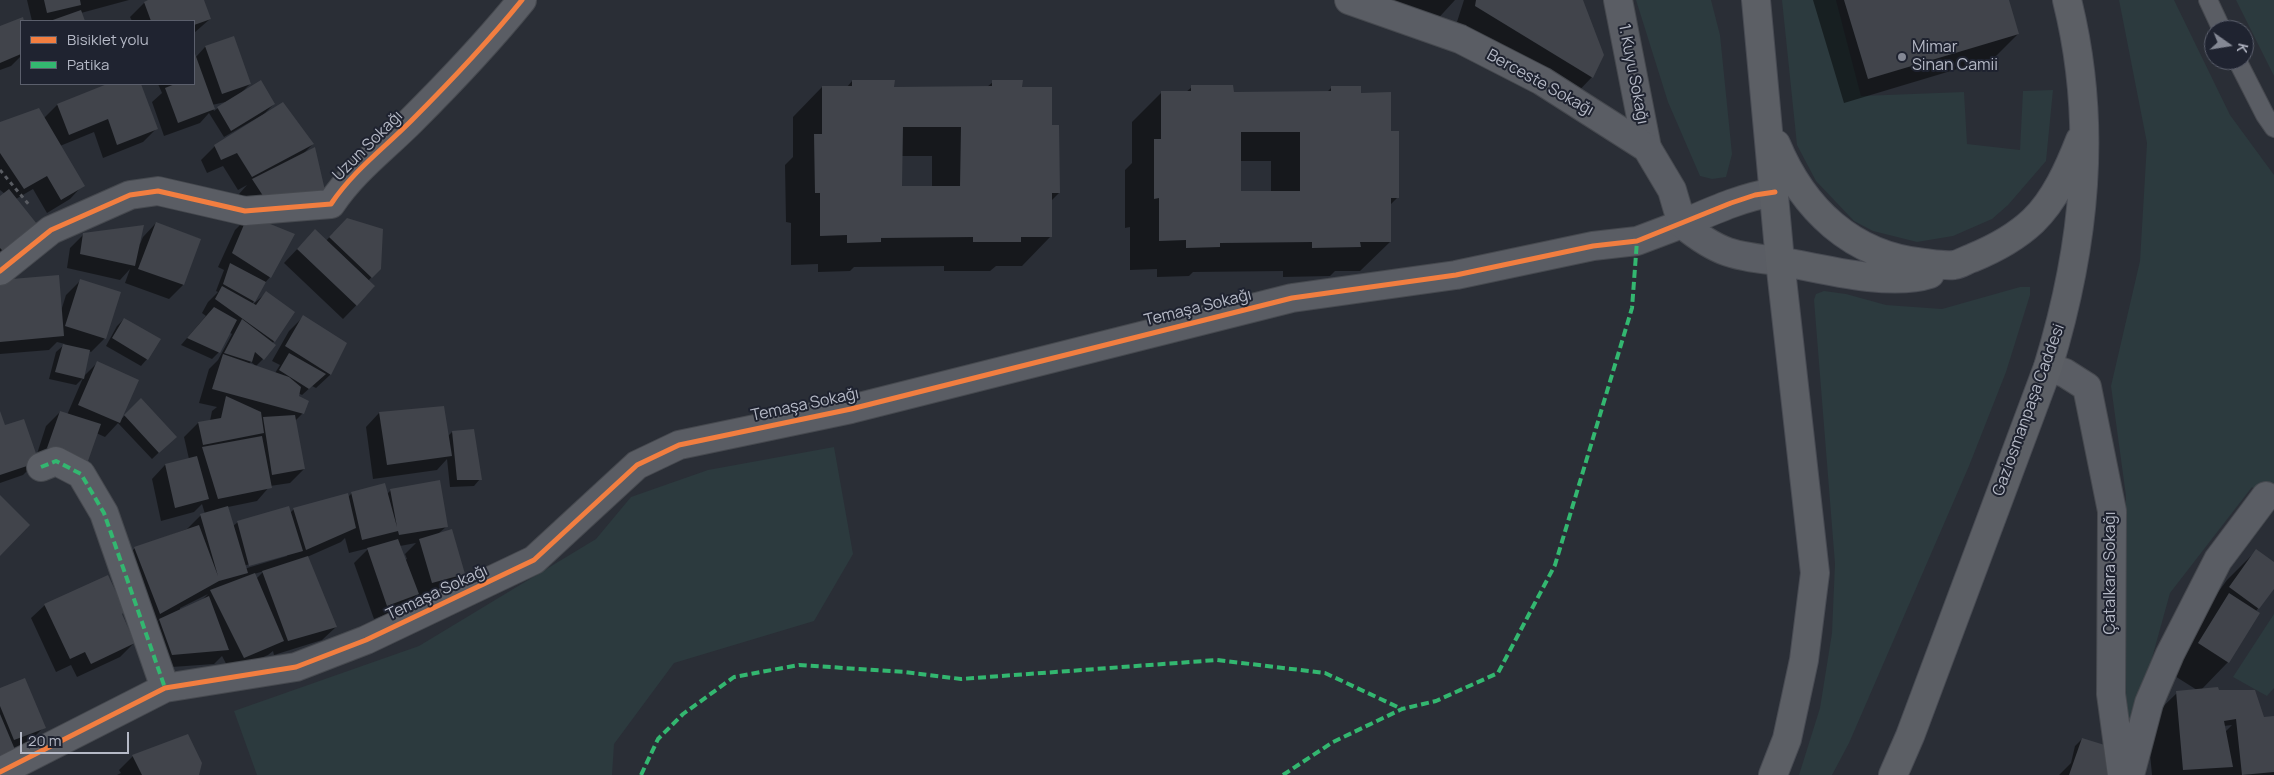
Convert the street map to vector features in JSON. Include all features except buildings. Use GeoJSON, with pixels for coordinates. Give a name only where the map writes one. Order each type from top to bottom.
{"type":"FeatureCollection","features":[{"type":"Feature","properties":{"kind":"main road"},"geometry":{"type":"LineString","coordinates":[[1756,0],[1780,262],[1815,573],[1802,669],[1787,739],[1774,775]]}},
{"type":"Feature","properties":{"kind":"main road","name":"Gaziosmanpaşa Caddesi"},"geometry":{"type":"LineString","coordinates":[[1893,775],[1910,736],[2048,367],[2061,325],[2076,252],[2083,196],[2085,128],[2084,94],[2076,37],[2066,0]]}},
{"type":"Feature","properties":{"kind":"main road"},"geometry":{"type":"LineString","coordinates":[[1767,122],[1786,166],[1814,206],[1835,228],[1865,248],[1901,261],[1955,265]]}},
{"type":"Feature","properties":{"kind":"main road"},"geometry":{"type":"LineString","coordinates":[[1780,262],[1872,277],[1899,278],[1924,275],[1955,265],[2002,245],[2033,221],[2052,197],[2072,162],[2085,128]]}},
{"type":"Feature","properties":{"kind":"street","name":"Uzun Sokağı"},"geometry":{"type":"LineString","coordinates":[[0,271],[51,230],[130,195],[158,191],[245,211],[330,204],[342,187],[366,161],[410,122],[522,0]]}},
{"type":"Feature","properties":{"kind":"street","name":"Berceste Sokağı"},"geometry":{"type":"LineString","coordinates":[[1349,0],[1460,39],[1542,81],[1647,148],[1672,190],[1682,224]]}},
{"type":"Feature","properties":{"kind":"street","name":"1. Kuyu Sokağı"},"geometry":{"type":"LineString","coordinates":[[1618,0],[1647,148]]}},
{"type":"Feature","properties":{"kind":"street","name":"Temaşa Sokağı"},"geometry":{"type":"LineString","coordinates":[[0,772],[165,688],[296,667],[375,636],[534,560],[637,465],[679,445],[851,408],[1292,298],[1456,274],[1593,246],[1637,241],[1731,203],[1755,195],[1775,192]]}},
{"type":"Feature","properties":{"kind":"street"},"geometry":{"type":"LineString","coordinates":[[1682,224],[1702,240],[1721,251],[1743,257],[1780,262]]}},
{"type":"Feature","properties":{"kind":"street","name":"Çatalkara Sokağı"},"geometry":{"type":"LineString","coordinates":[[2048,367],[2064,373],[2087,387],[2112,511],[2111,694],[2122,775]]}},
{"type":"Feature","properties":{"kind":"street"},"geometry":{"type":"LineString","coordinates":[[41,467],[56,462],[81,474],[104,513],[165,688]]}},
{"type":"Feature","properties":{"kind":"street"},"geometry":{"type":"LineString","coordinates":[[2130,775],[2149,703],[2170,654],[2218,560],[2266,496]]}},
{"type":"Feature","properties":{"kind":"lane"},"geometry":{"type":"LineString","coordinates":[[2208,0],[2217,20]]}},
{"type":"Feature","properties":{"kind":"lane"},"geometry":{"type":"LineString","coordinates":[[2242,70],[2264,115],[2274,128]]}},
{"type":"Feature","properties":{"kind":"path"},"geometry":{"type":"LineString","coordinates":[[0,170],[51,230]]}},
{"type":"Feature","properties":{"kind":"shaded area"},"geometry":{"type":"Polygon","coordinates":[[[1636,0],[1711,0],[1720,35],[1732,154],[1726,177],[1712,179],[1700,176],[1668,102],[1636,0]]]}},
{"type":"Feature","properties":{"kind":"shaded area"},"geometry":{"type":"Polygon","coordinates":[[[1782,0],[1836,0],[1861,96],[1964,92],[1967,144],[2020,150],[2023,91],[2053,90],[2046,161],[2008,205],[1992,219],[1953,236],[1917,242],[1873,231],[1854,221],[1816,181],[1797,145],[1782,0]]]}},
{"type":"Feature","properties":{"kind":"shaded area"},"geometry":{"type":"Polygon","coordinates":[[[2119,0],[2174,0],[2204,62],[2204,70],[2208,70],[2230,115],[2274,175],[2274,508],[2252,487],[2170,593],[2129,741],[2123,695],[2121,604],[2126,496],[2111,386],[2140,261],[2147,143],[2119,0]]]}},
{"type":"Feature","properties":{"kind":"shaded area"},"geometry":{"type":"Polygon","coordinates":[[[2236,0],[2274,0],[2274,76],[2254,36],[2254,20],[2246,20],[2236,0]]]}},
{"type":"Feature","properties":{"kind":"shaded area"},"geometry":{"type":"Polygon","coordinates":[[[2020,287],[2030,287],[2030,295],[2006,372],[1969,466],[1849,743],[1832,775],[1799,775],[1820,708],[1832,633],[1835,564],[1814,300],[1816,294],[1824,291],[1846,294],[1886,305],[1942,309],[2020,287]]]}},
{"type":"Feature","properties":{"kind":"shaded area"},"geometry":{"type":"Polygon","coordinates":[[[834,447],[853,554],[814,621],[674,663],[614,744],[612,775],[257,775],[234,711],[419,646],[596,539],[631,497],[708,470],[834,447]]]}},
{"type":"Feature","properties":{"kind":"shaded area"},"geometry":{"type":"Polygon","coordinates":[[[2274,614],[2274,688],[2267,696],[2233,677],[2274,614]]]}},
{"type":"Feature","properties":{"kind":"marked path"},"geometry":{"type":"LineString","coordinates":[[1283,775],[1333,742],[1402,709],[1436,701],[1498,673],[1555,565],[1632,308],[1637,241]]}},
{"type":"Feature","properties":{"kind":"marked path"},"geometry":{"type":"LineString","coordinates":[[41,467],[56,461],[81,474],[104,513],[165,688]]}},
{"type":"Feature","properties":{"kind":"marked path"},"geometry":{"type":"LineString","coordinates":[[641,775],[658,739],[683,714],[734,677],[799,665],[905,672],[961,679],[1217,660],[1325,673],[1402,709]]}},
{"type":"Feature","properties":{"kind":"cycle path"},"geometry":{"type":"LineString","coordinates":[[0,271],[51,230],[130,195],[158,191],[245,211],[331,204],[349,181],[440,92],[522,0]]}},
{"type":"Feature","properties":{"kind":"cycle path"},"geometry":{"type":"LineString","coordinates":[[0,772],[165,688],[296,667],[366,640],[534,560],[637,465],[679,445],[851,409],[1292,298],[1456,275],[1593,246],[1637,241],[1731,203],[1755,195],[1775,192]]}},
{"type":"Feature","properties":{"kind":"place","name":"Mimar Sinan Camii"},"geometry":{"type":"Point","coordinates":[1902,57]}}]}
